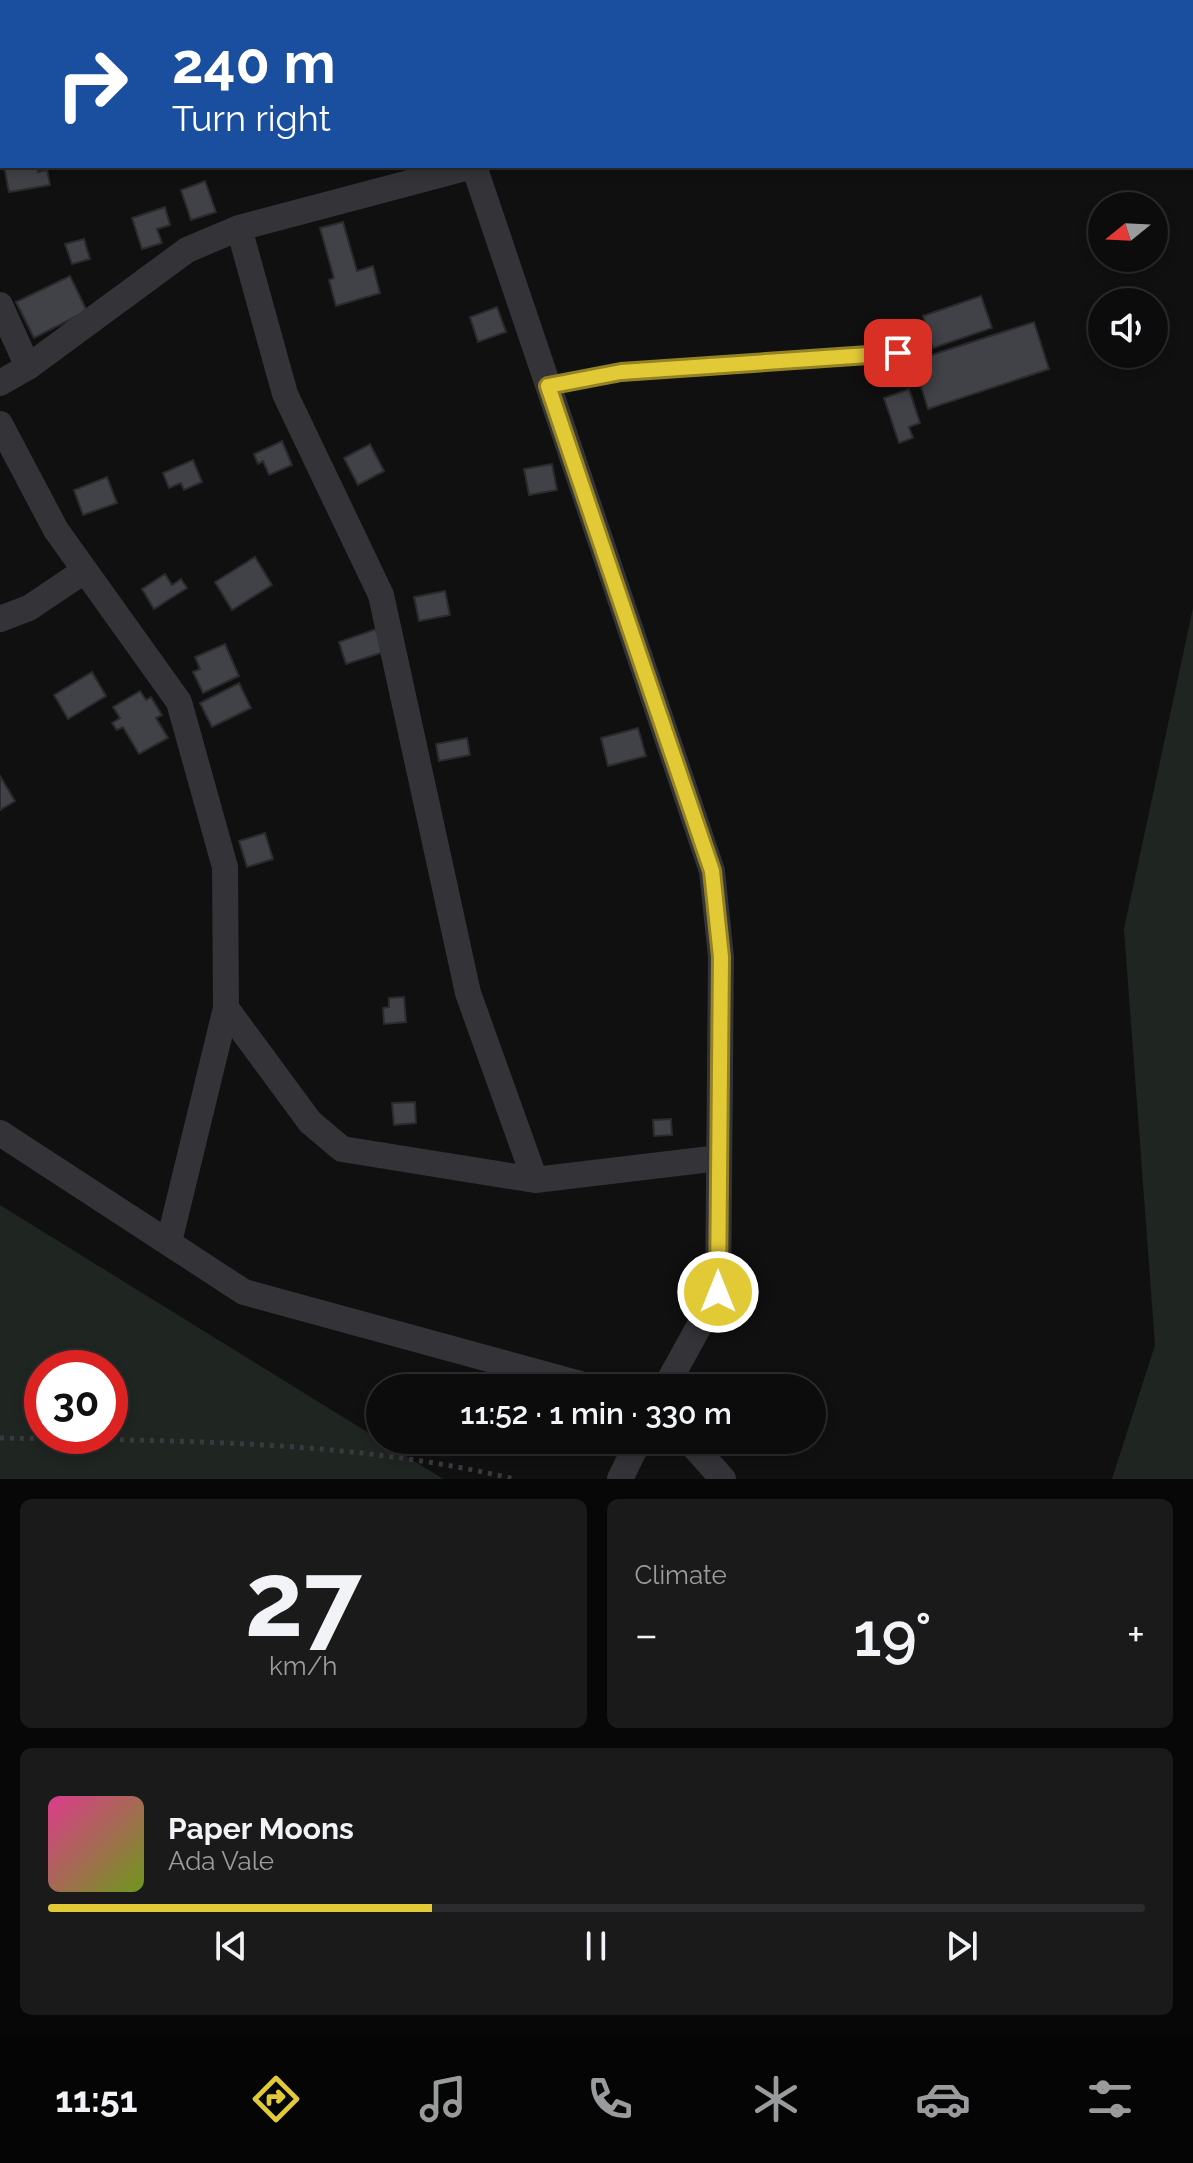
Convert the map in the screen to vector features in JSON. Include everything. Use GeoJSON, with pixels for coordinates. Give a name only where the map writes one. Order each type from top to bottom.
{"type":"FeatureCollection","features":[{"type":"Feature","properties":{"kind":"street"},"geometry":{"type":"LineString","coordinates":[[0,383],[28,367],[187,250],[239,228],[466,168]]}},
{"type":"Feature","properties":{"kind":"street"},"geometry":{"type":"LineString","coordinates":[[475,168],[712,871],[721,957],[718,1292],[673,1374]]}},
{"type":"Feature","properties":{"kind":"street"},"geometry":{"type":"LineString","coordinates":[[239,228],[285,394],[381,595],[468,993],[535,1180]]}},
{"type":"Feature","properties":{"kind":"street"},"geometry":{"type":"LineString","coordinates":[[0,305],[28,367]]}},
{"type":"Feature","properties":{"kind":"street"},"geometry":{"type":"LineString","coordinates":[[0,424],[56,530],[179,702],[225,867],[226,1008],[169,1242]]}},
{"type":"Feature","properties":{"kind":"street"},"geometry":{"type":"LineString","coordinates":[[0,619],[29,608],[84,571]]}},
{"type":"Feature","properties":{"kind":"street"},"geometry":{"type":"LineString","coordinates":[[226,1008],[310,1122],[342,1149],[535,1180],[719,1158]]}},
{"type":"Feature","properties":{"kind":"street"},"geometry":{"type":"LineString","coordinates":[[0,1133],[244,1292],[544,1374]]}},
{"type":"Feature","properties":{"kind":"street"},"geometry":{"type":"LineString","coordinates":[[620,1479],[632,1454]]}},
{"type":"Feature","properties":{"kind":"street"},"geometry":{"type":"LineString","coordinates":[[701,1454],[723,1479]]}},
{"type":"Feature","properties":{"kind":"lane"},"geometry":{"type":"LineString","coordinates":[[548,386],[621,372],[898,353]]}},
{"type":"Feature","properties":{"kind":"path"},"geometry":{"type":"LineString","coordinates":[[0,1438],[229,1441],[459,1466],[514,1479]]}},
{"type":"Feature","properties":{"kind":"shaded area"},"geometry":{"type":"Polygon","coordinates":[[[1193,608],[1193,1479],[1112,1479],[1155,1345],[1124,929],[1193,608]]]}},
{"type":"Feature","properties":{"kind":"shaded area"},"geometry":{"type":"Polygon","coordinates":[[[0,1205],[366,1431],[366,1454],[403,1454],[443,1479],[0,1479],[0,1205]]]}},
{"type":"Feature","properties":{"kind":"building"},"geometry":{"type":"Polygon","coordinates":[[[4,168],[37,168],[38,172],[47,170],[50,185],[9,192],[4,168]]]}},
{"type":"Feature","properties":{"kind":"building"},"geometry":{"type":"Polygon","coordinates":[[[205,181],[216,212],[191,220],[181,190],[205,181]]]}},
{"type":"Feature","properties":{"kind":"building"},"geometry":{"type":"Polygon","coordinates":[[[165,207],[170,225],[157,229],[162,243],[142,249],[132,218],[165,207]]]}},
{"type":"Feature","properties":{"kind":"building"},"geometry":{"type":"Polygon","coordinates":[[[343,222],[357,271],[373,266],[380,293],[336,306],[329,280],[334,278],[320,228],[343,222]]]}},
{"type":"Feature","properties":{"kind":"building"},"geometry":{"type":"Polygon","coordinates":[[[84,239],[90,259],[72,264],[65,244],[84,239]]]}},
{"type":"Feature","properties":{"kind":"building"},"geometry":{"type":"Polygon","coordinates":[[[70,276],[87,311],[34,338],[16,302],[70,276]]]}},
{"type":"Feature","properties":{"kind":"building"},"geometry":{"type":"Polygon","coordinates":[[[981,296],[992,328],[933,348],[923,316],[981,296]]]}},
{"type":"Feature","properties":{"kind":"building"},"geometry":{"type":"Polygon","coordinates":[[[497,307],[506,332],[478,342],[470,317],[497,307]]]}},
{"type":"Feature","properties":{"kind":"building"},"geometry":{"type":"Polygon","coordinates":[[[1034,322],[1049,369],[928,409],[913,361],[1034,322]]]}},
{"type":"Feature","properties":{"kind":"building"},"geometry":{"type":"Polygon","coordinates":[[[909,389],[920,423],[909,427],[913,438],[899,443],[884,398],[909,389]]]}},
{"type":"Feature","properties":{"kind":"building"},"geometry":{"type":"Polygon","coordinates":[[[282,441],[292,465],[269,475],[263,461],[258,464],[254,454],[282,441]]]}},
{"type":"Feature","properties":{"kind":"building"},"geometry":{"type":"Polygon","coordinates":[[[370,444],[384,471],[358,485],[344,458],[370,444]]]}},
{"type":"Feature","properties":{"kind":"building"},"geometry":{"type":"Polygon","coordinates":[[[193,460],[202,482],[184,490],[181,483],[169,488],[163,473],[193,460]]]}},
{"type":"Feature","properties":{"kind":"building"},"geometry":{"type":"Polygon","coordinates":[[[552,464],[557,490],[529,495],[524,469],[552,464]]]}},
{"type":"Feature","properties":{"kind":"building"},"geometry":{"type":"Polygon","coordinates":[[[107,477],[117,503],[83,515],[74,490],[107,477]]]}},
{"type":"Feature","properties":{"kind":"building"},"geometry":{"type":"Polygon","coordinates":[[[255,557],[272,585],[232,610],[215,582],[255,557]]]}},
{"type":"Feature","properties":{"kind":"building"},"geometry":{"type":"Polygon","coordinates":[[[165,574],[172,585],[181,579],[187,588],[154,609],[142,589],[165,574]]]}},
{"type":"Feature","properties":{"kind":"building"},"geometry":{"type":"Polygon","coordinates":[[[445,591],[450,615],[419,621],[414,597],[445,591]]]}},
{"type":"Feature","properties":{"kind":"building"},"geometry":{"type":"Polygon","coordinates":[[[376,629],[384,652],[346,664],[339,642],[376,629]]]}},
{"type":"Feature","properties":{"kind":"building"},"geometry":{"type":"Polygon","coordinates":[[[225,644],[239,676],[203,693],[193,672],[200,669],[195,657],[225,644]]]}},
{"type":"Feature","properties":{"kind":"building"},"geometry":{"type":"Polygon","coordinates":[[[92,672],[106,696],[68,719],[54,695],[92,672]]]}},
{"type":"Feature","properties":{"kind":"building"},"geometry":{"type":"Polygon","coordinates":[[[239,683],[251,708],[212,727],[200,703],[239,683]]]}},
{"type":"Feature","properties":{"kind":"building"},"geometry":{"type":"Polygon","coordinates":[[[140,691],[146,700],[151,697],[162,715],[156,718],[168,738],[139,754],[123,727],[117,730],[112,723],[120,718],[113,707],[140,691]]]}},
{"type":"Feature","properties":{"kind":"building"},"geometry":{"type":"Polygon","coordinates":[[[638,728],[646,756],[608,766],[601,738],[638,728]]]}},
{"type":"Feature","properties":{"kind":"building"},"geometry":{"type":"Polygon","coordinates":[[[467,738],[470,755],[439,761],[436,744],[467,738]]]}},
{"type":"Feature","properties":{"kind":"building"},"geometry":{"type":"Polygon","coordinates":[[[0,776],[15,801],[0,810],[0,776]]]}},
{"type":"Feature","properties":{"kind":"building"},"geometry":{"type":"Polygon","coordinates":[[[265,833],[273,859],[247,867],[239,841],[265,833]]]}},
{"type":"Feature","properties":{"kind":"building"},"geometry":{"type":"Polygon","coordinates":[[[404,997],[406,1022],[384,1024],[383,1008],[389,1007],[389,998],[404,997]]]}},
{"type":"Feature","properties":{"kind":"building"},"geometry":{"type":"Polygon","coordinates":[[[415,1102],[416,1123],[394,1125],[392,1103],[415,1102]]]}},
{"type":"Feature","properties":{"kind":"building"},"geometry":{"type":"Polygon","coordinates":[[[671,1119],[672,1135],[654,1136],[653,1120],[671,1119]]]}},
{"type":"Feature","properties":{"kind":"route"},"geometry":{"type":"LineString","coordinates":[[718,1292],[721,957],[712,871],[548,386],[621,372],[898,353]]}}]}
